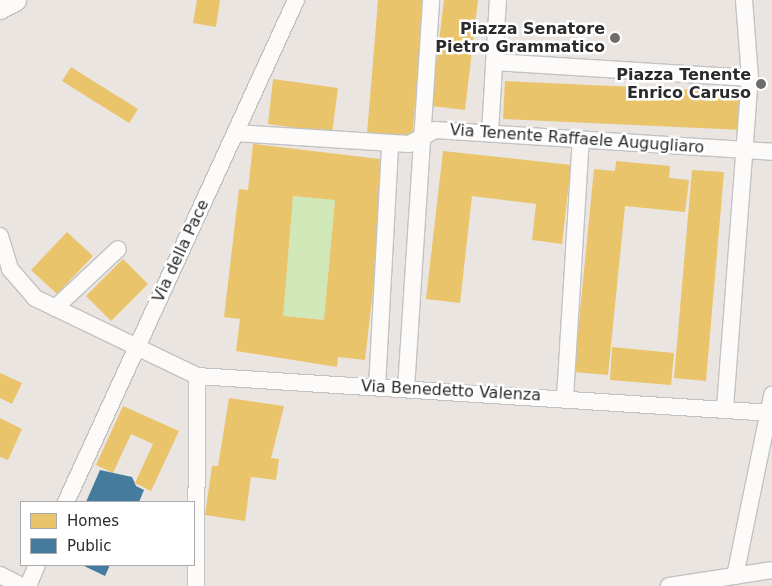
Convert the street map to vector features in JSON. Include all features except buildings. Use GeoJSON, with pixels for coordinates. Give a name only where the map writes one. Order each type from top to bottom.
{"type":"FeatureCollection","features":[{"type":"Feature","properties":{"kind":"main road"},"geometry":{"type":"LineString","coordinates":[[0,8],[15,0]]}},
{"type":"Feature","properties":{"kind":"street","name":"Via della Pace"},"geometry":{"type":"LineString","coordinates":[[66,501],[296,0]]}},
{"type":"Feature","properties":{"kind":"street"},"geometry":{"type":"LineString","coordinates":[[406,389],[432,0]]}},
{"type":"Feature","properties":{"kind":"street"},"geometry":{"type":"LineString","coordinates":[[490,133],[498,0]]}},
{"type":"Feature","properties":{"kind":"street"},"geometry":{"type":"LineString","coordinates":[[726,408],[750,78],[744,0]]}},
{"type":"Feature","properties":{"kind":"street"},"geometry":{"type":"LineString","coordinates":[[494,62],[750,78]]}},
{"type":"Feature","properties":{"kind":"street","name":"Via Tenente Raffaele Augugliaro"},"geometry":{"type":"LineString","coordinates":[[234,133],[409,144],[435,130],[772,152]]}},
{"type":"Feature","properties":{"kind":"street"},"geometry":{"type":"LineString","coordinates":[[565,398],[581,139]]}},
{"type":"Feature","properties":{"kind":"street"},"geometry":{"type":"LineString","coordinates":[[377,387],[390,144]]}},
{"type":"Feature","properties":{"kind":"street","name":"Via Benedetto Valenza"},"geometry":{"type":"LineString","coordinates":[[0,236],[10,270],[35,298],[136,350],[197,376],[726,408],[770,413]]}},
{"type":"Feature","properties":{"kind":"street"},"geometry":{"type":"LineString","coordinates":[[55,308],[118,249]]}},
{"type":"Feature","properties":{"kind":"street"},"geometry":{"type":"LineString","coordinates":[[196,586],[197,376]]}},
{"type":"Feature","properties":{"kind":"street"},"geometry":{"type":"LineString","coordinates":[[735,576],[770,413],[772,395]]}},
{"type":"Feature","properties":{"kind":"street"},"geometry":{"type":"LineString","coordinates":[[28,586],[37,566]]}},
{"type":"Feature","properties":{"kind":"street"},"geometry":{"type":"LineString","coordinates":[[669,586],[772,570]]}},
{"type":"Feature","properties":{"kind":"street"},"geometry":{"type":"LineString","coordinates":[[0,575],[22,586]]}},
{"type":"Feature","properties":{"kind":"green space"},"geometry":{"type":"Polygon","coordinates":[[[293,196],[335,200],[324,320],[283,316],[293,196]]]}},
{"type":"Feature","properties":{"kind":"place","name":"Piazza Senatore Pietro Grammatico"},"geometry":{"type":"Point","coordinates":[615,38]}},
{"type":"Feature","properties":{"kind":"place","name":"Piazza Tenente Enrico Caruso"},"geometry":{"type":"Point","coordinates":[761,84]}}]}
